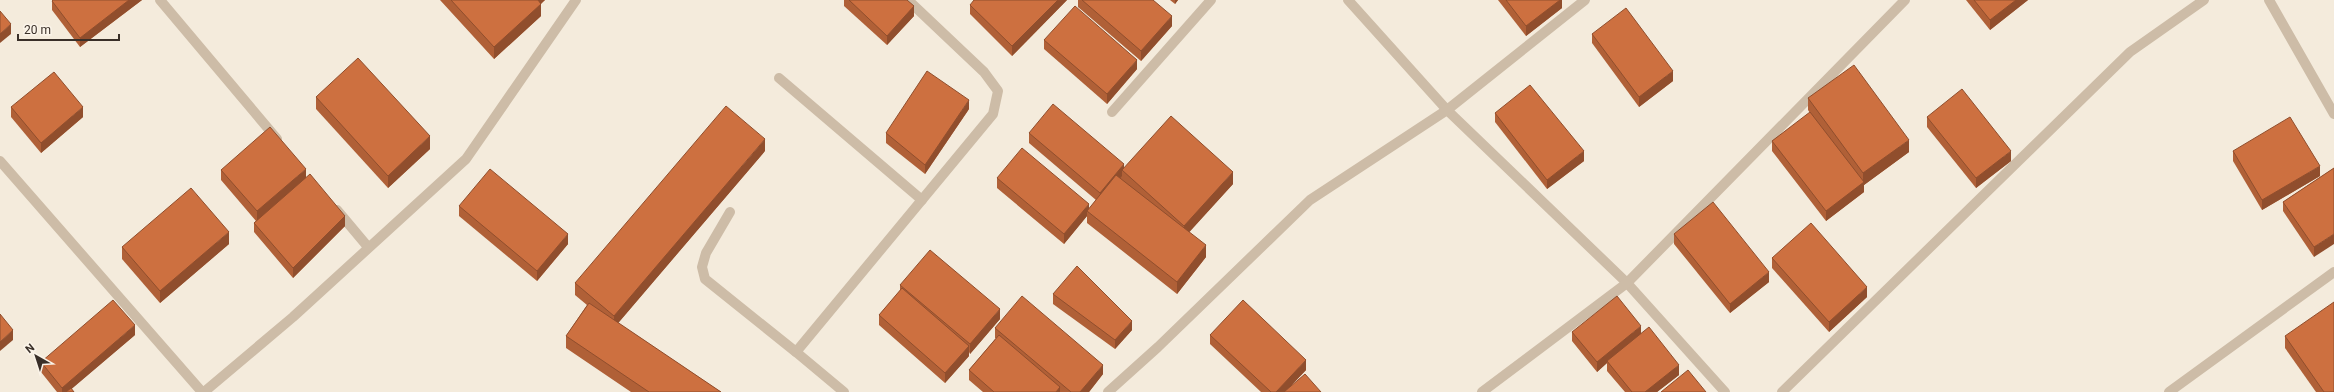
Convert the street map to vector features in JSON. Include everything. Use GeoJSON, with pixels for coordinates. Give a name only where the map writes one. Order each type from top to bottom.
{"type":"FeatureCollection","features":[{"type":"Feature","properties":{"kind":"street"},"geometry":{"type":"LineString","coordinates":[[160,0],[282,145]]}},
{"type":"Feature","properties":{"kind":"street"},"geometry":{"type":"LineString","coordinates":[[0,161],[203,392],[293,317],[466,159],[576,0]]}},
{"type":"Feature","properties":{"kind":"street"},"geometry":{"type":"LineString","coordinates":[[796,352],[993,114],[998,90],[984,72],[908,0]]}},
{"type":"Feature","properties":{"kind":"street"},"geometry":{"type":"LineString","coordinates":[[1112,112],[1211,0]]}},
{"type":"Feature","properties":{"kind":"street"},"geometry":{"type":"LineString","coordinates":[[1348,0],[1448,110],[1627,283],[1725,392]]}},
{"type":"Feature","properties":{"kind":"street"},"geometry":{"type":"LineString","coordinates":[[1108,392],[1158,347],[1310,200],[1448,110],[1585,0]]}},
{"type":"Feature","properties":{"kind":"street"},"geometry":{"type":"LineString","coordinates":[[1482,392],[1627,283],[1905,0]]}},
{"type":"Feature","properties":{"kind":"street"},"geometry":{"type":"LineString","coordinates":[[1782,392],[2130,52],[2204,0]]}},
{"type":"Feature","properties":{"kind":"street"},"geometry":{"type":"LineString","coordinates":[[2268,0],[2334,114]]}},
{"type":"Feature","properties":{"kind":"street"},"geometry":{"type":"LineString","coordinates":[[779,78],[922,200]]}},
{"type":"Feature","properties":{"kind":"street"},"geometry":{"type":"LineString","coordinates":[[328,199],[368,247]]}},
{"type":"Feature","properties":{"kind":"street"},"geometry":{"type":"LineString","coordinates":[[730,212],[706,253],[702,267],[705,279],[844,392]]}},
{"type":"Feature","properties":{"kind":"street"},"geometry":{"type":"LineString","coordinates":[[2169,392],[2334,272]]}},
{"type":"Feature","properties":{"kind":"building"},"geometry":{"type":"Polygon","coordinates":[[[129,0],[80,38],[52,1],[129,0]]]}},
{"type":"Feature","properties":{"kind":"building"},"geometry":{"type":"Polygon","coordinates":[[[451,0],[538,0],[541,4],[494,47],[451,0]]]}},
{"type":"Feature","properties":{"kind":"building"},"geometry":{"type":"Polygon","coordinates":[[[849,0],[907,0],[914,6],[887,36],[849,0]]]}},
{"type":"Feature","properties":{"kind":"building"},"geometry":{"type":"Polygon","coordinates":[[[974,0],[1058,0],[1012,46],[970,5],[974,0]]]}},
{"type":"Feature","properties":{"kind":"building"},"geometry":{"type":"Polygon","coordinates":[[[1082,0],[1153,0],[1172,16],[1141,51],[1082,0]]]}},
{"type":"Feature","properties":{"kind":"building"},"geometry":{"type":"Polygon","coordinates":[[[1506,0],[1560,0],[1526,26],[1506,0]]]}},
{"type":"Feature","properties":{"kind":"building"},"geometry":{"type":"Polygon","coordinates":[[[1974,0],[2016,0],[1990,20],[1974,0]]]}},
{"type":"Feature","properties":{"kind":"building"},"geometry":{"type":"Polygon","coordinates":[[[1075,6],[1137,60],[1107,94],[1044,40],[1075,6]]]}},
{"type":"Feature","properties":{"kind":"building"},"geometry":{"type":"Polygon","coordinates":[[[1626,8],[1673,71],[1639,97],[1592,34],[1626,8]]]}},
{"type":"Feature","properties":{"kind":"building"},"geometry":{"type":"Polygon","coordinates":[[[0,11],[11,24],[0,34],[0,11]]]}},
{"type":"Feature","properties":{"kind":"building"},"geometry":{"type":"Polygon","coordinates":[[[358,58],[430,136],[388,176],[316,97],[358,58]]]}},
{"type":"Feature","properties":{"kind":"building"},"geometry":{"type":"Polygon","coordinates":[[[1854,65],[1909,140],[1863,173],[1808,98],[1854,65]]]}},
{"type":"Feature","properties":{"kind":"building"},"geometry":{"type":"Polygon","coordinates":[[[927,71],[969,100],[925,165],[886,133],[927,71]]]}},
{"type":"Feature","properties":{"kind":"building"},"geometry":{"type":"Polygon","coordinates":[[[54,72],[83,107],[41,143],[11,107],[54,72]]]}},
{"type":"Feature","properties":{"kind":"building"},"geometry":{"type":"Polygon","coordinates":[[[1530,85],[1584,151],[1547,180],[1495,113],[1530,85]]]}},
{"type":"Feature","properties":{"kind":"building"},"geometry":{"type":"Polygon","coordinates":[[[1962,89],[2011,151],[1976,178],[1927,117],[1962,89]]]}},
{"type":"Feature","properties":{"kind":"building"},"geometry":{"type":"Polygon","coordinates":[[[1053,104],[1124,164],[1100,193],[1029,133],[1053,104]]]}},
{"type":"Feature","properties":{"kind":"building"},"geometry":{"type":"Polygon","coordinates":[[[726,106],[765,139],[614,316],[575,283],[726,106]]]}},
{"type":"Feature","properties":{"kind":"building"},"geometry":{"type":"Polygon","coordinates":[[[1810,112],[1864,182],[1826,211],[1772,141],[1810,112]]]}},
{"type":"Feature","properties":{"kind":"building"},"geometry":{"type":"Polygon","coordinates":[[[1171,116],[1233,172],[1184,226],[1122,170],[1171,116]]]}},
{"type":"Feature","properties":{"kind":"building"},"geometry":{"type":"Polygon","coordinates":[[[2290,117],[2320,166],[2262,200],[2233,151],[2290,117]]]}},
{"type":"Feature","properties":{"kind":"building"},"geometry":{"type":"Polygon","coordinates":[[[270,127],[306,169],[257,211],[221,170],[270,127]]]}},
{"type":"Feature","properties":{"kind":"building"},"geometry":{"type":"Polygon","coordinates":[[[1022,148],[1089,204],[1064,234],[997,178],[1022,148]]]}},
{"type":"Feature","properties":{"kind":"building"},"geometry":{"type":"Polygon","coordinates":[[[2334,168],[2334,234],[2314,247],[2283,202],[2334,168]]]}},
{"type":"Feature","properties":{"kind":"building"},"geometry":{"type":"Polygon","coordinates":[[[490,169],[568,234],[537,271],[459,206],[490,169]]]}},
{"type":"Feature","properties":{"kind":"building"},"geometry":{"type":"Polygon","coordinates":[[[310,174],[345,216],[293,268],[254,223],[310,174]]]}},
{"type":"Feature","properties":{"kind":"building"},"geometry":{"type":"Polygon","coordinates":[[[1116,175],[1206,245],[1177,282],[1087,211],[1116,175]]]}},
{"type":"Feature","properties":{"kind":"building"},"geometry":{"type":"Polygon","coordinates":[[[191,188],[229,232],[160,291],[122,247],[191,188]]]}},
{"type":"Feature","properties":{"kind":"building"},"geometry":{"type":"Polygon","coordinates":[[[1713,202],[1769,272],[1730,304],[1674,234],[1713,202]]]}},
{"type":"Feature","properties":{"kind":"building"},"geometry":{"type":"Polygon","coordinates":[[[1811,223],[1867,287],[1829,322],[1772,258],[1811,223]]]}},
{"type":"Feature","properties":{"kind":"building"},"geometry":{"type":"Polygon","coordinates":[[[930,250],[1000,309],[970,344],[900,285],[930,250]]]}},
{"type":"Feature","properties":{"kind":"building"},"geometry":{"type":"Polygon","coordinates":[[[1077,266],[1132,321],[1115,340],[1053,294],[1077,266]]]}},
{"type":"Feature","properties":{"kind":"building"},"geometry":{"type":"Polygon","coordinates":[[[902,288],[969,346],[945,373],[879,315],[902,288]]]}},
{"type":"Feature","properties":{"kind":"building"},"geometry":{"type":"Polygon","coordinates":[[[1022,296],[1103,365],[1080,392],[1071,392],[995,328],[1022,296]]]}},
{"type":"Feature","properties":{"kind":"building"},"geometry":{"type":"Polygon","coordinates":[[[1617,296],[1641,326],[1597,362],[1572,332],[1617,296]]]}},
{"type":"Feature","properties":{"kind":"building"},"geometry":{"type":"Polygon","coordinates":[[[113,300],[135,325],[62,388],[41,362],[113,300]]]}},
{"type":"Feature","properties":{"kind":"building"},"geometry":{"type":"Polygon","coordinates":[[[1243,300],[1306,360],[1276,392],[1271,392],[1210,335],[1243,300]]]}},
{"type":"Feature","properties":{"kind":"building"},"geometry":{"type":"Polygon","coordinates":[[[2334,302],[2334,392],[2324,392],[2285,336],[2334,302]]]}},
{"type":"Feature","properties":{"kind":"building"},"geometry":{"type":"Polygon","coordinates":[[[589,303],[721,392],[649,392],[566,336],[589,303]]]}},
{"type":"Feature","properties":{"kind":"building"},"geometry":{"type":"Polygon","coordinates":[[[0,314],[13,330],[0,342],[0,314]]]}},
{"type":"Feature","properties":{"kind":"building"},"geometry":{"type":"Polygon","coordinates":[[[1649,327],[1679,365],[1645,392],[1632,392],[1607,361],[1649,327]]]}},
{"type":"Feature","properties":{"kind":"building"},"geometry":{"type":"Polygon","coordinates":[[[999,335],[1060,387],[1056,392],[994,392],[969,370],[999,335]]]}},
{"type":"Feature","properties":{"kind":"building"},"geometry":{"type":"Polygon","coordinates":[[[1688,370],[1706,392],[1661,392],[1688,370]]]}},
{"type":"Feature","properties":{"kind":"building"},"geometry":{"type":"Polygon","coordinates":[[[1305,374],[1321,392],[1284,392],[1305,374]]]}},
{"type":"Feature","properties":{"kind":"building"},"geometry":{"type":"Polygon","coordinates":[[[71,388],[74,392],[66,392],[71,388]]]}}]}
